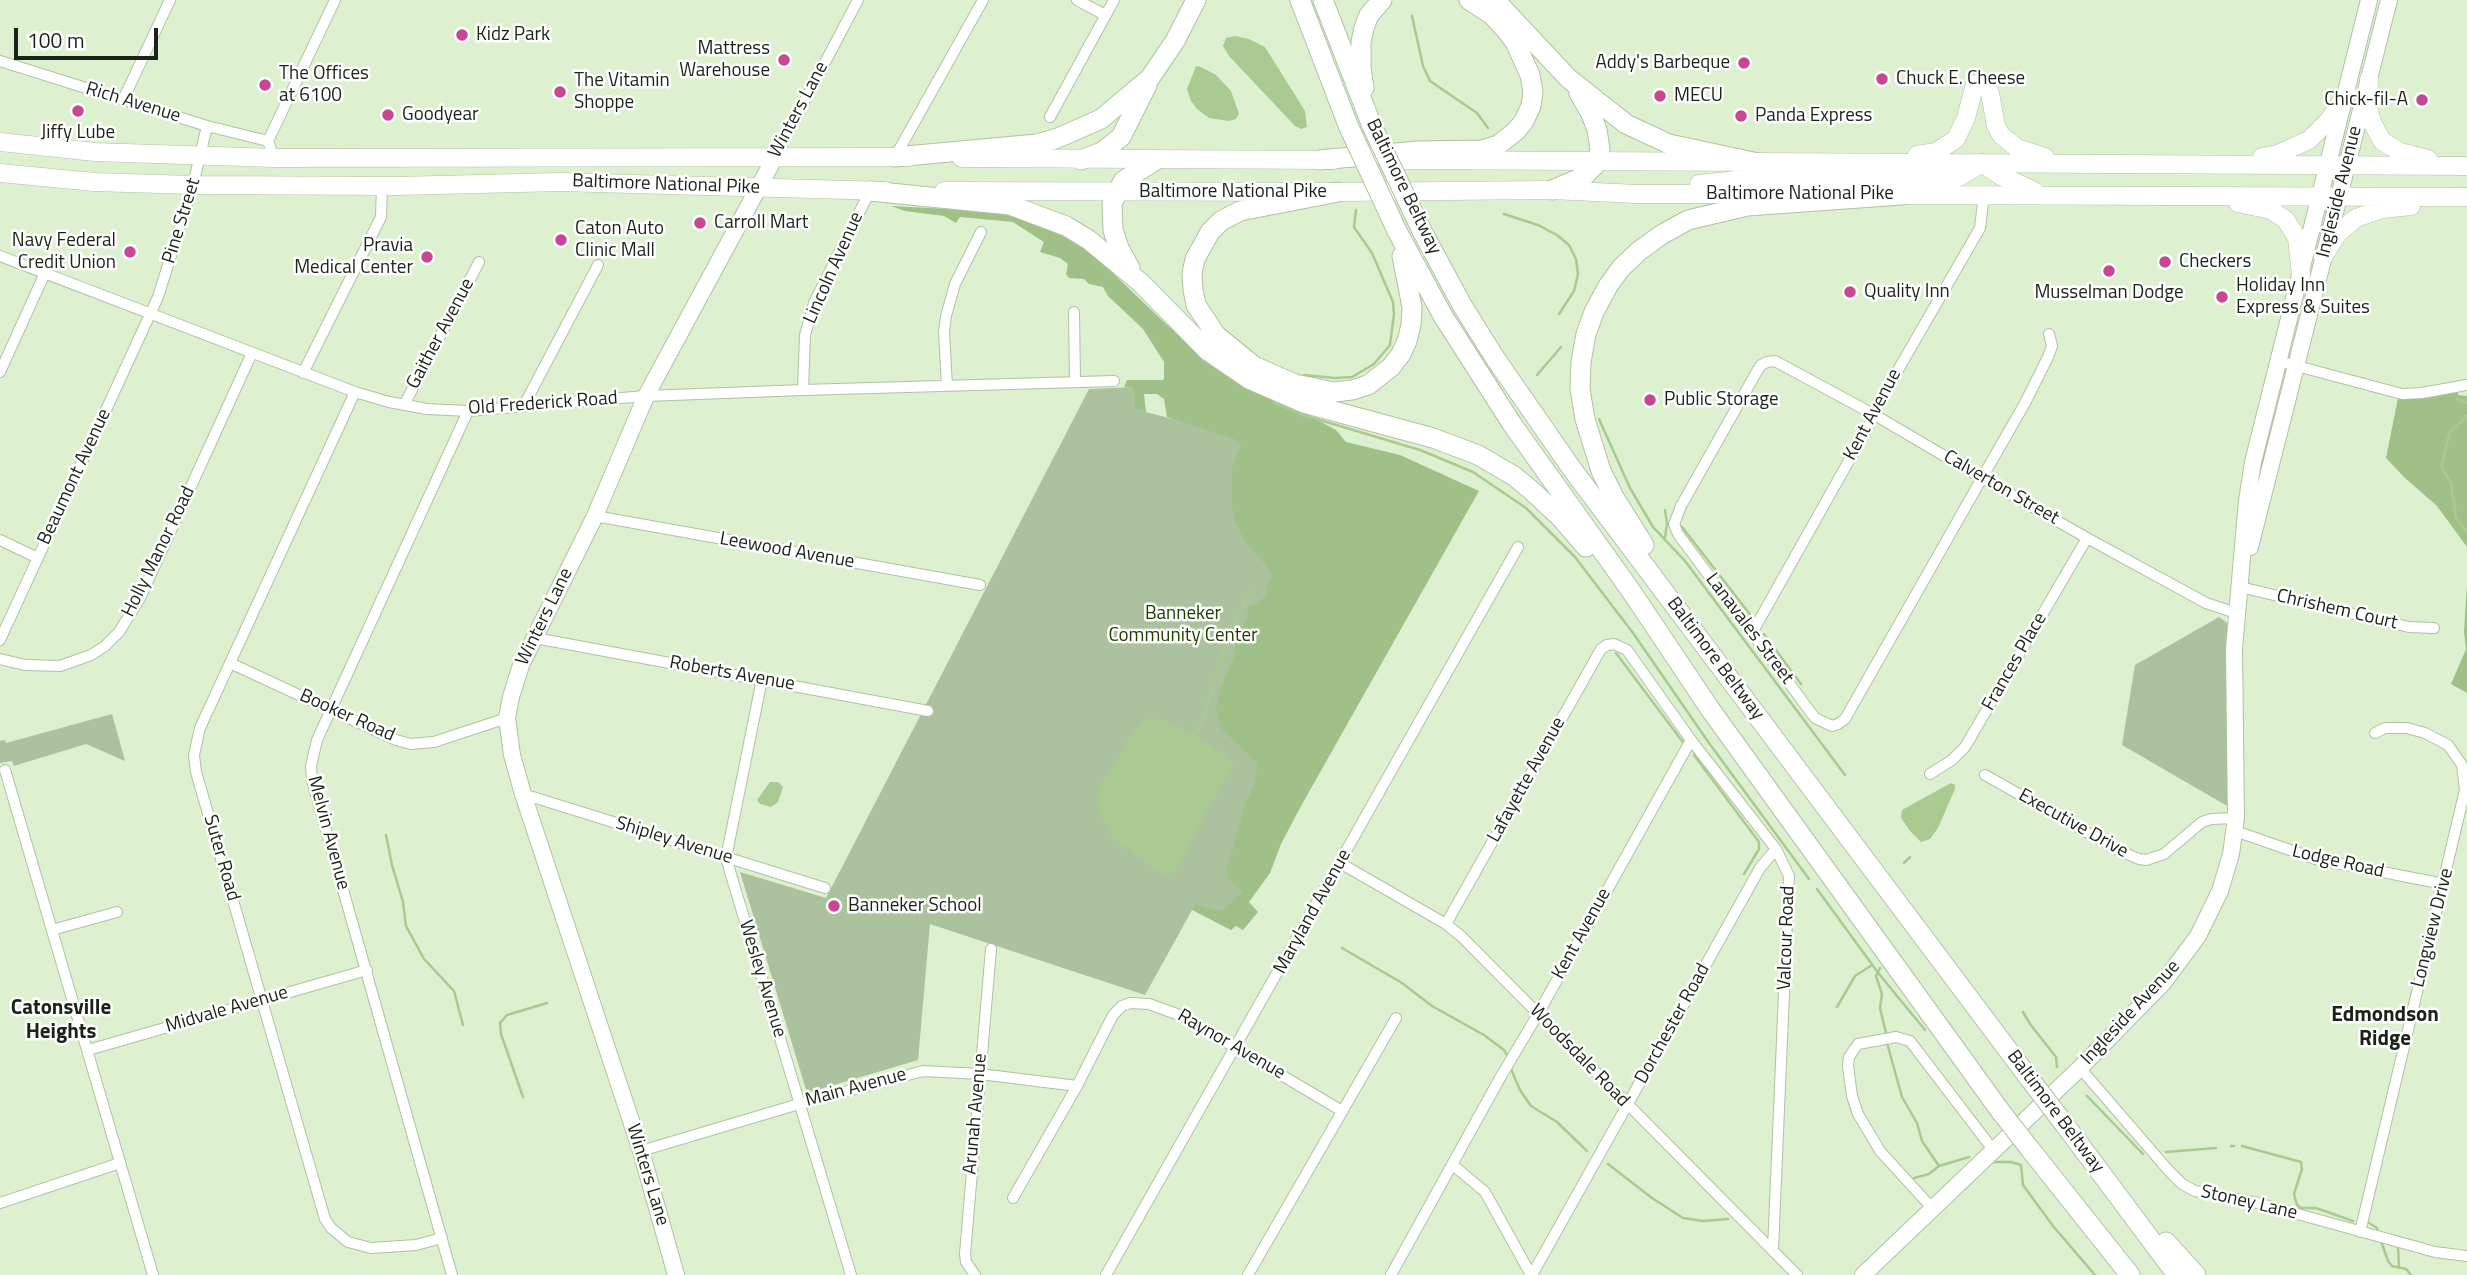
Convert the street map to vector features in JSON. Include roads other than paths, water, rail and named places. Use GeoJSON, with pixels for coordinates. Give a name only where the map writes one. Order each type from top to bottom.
{"type":"FeatureCollection","features":[{"type":"Feature","properties":{"kind":"highway"},"geometry":{"type":"LineString","coordinates":[[1081,160],[1102,152],[1121,137],[1150,78],[1175,41],[1196,0]]}},
{"type":"Feature","properties":{"kind":"highway","name":"Baltimore Beltway"},"geometry":{"type":"LineString","coordinates":[[1300,0],[1348,125],[1397,231],[1443,316],[1484,382],[1631,591],[1710,709],[2001,1112],[2130,1275]]}},
{"type":"Feature","properties":{"kind":"highway","name":"Baltimore Beltway"},"geometry":{"type":"LineString","coordinates":[[1323,0],[1370,121],[1422,231],[1462,305],[1530,409],[2177,1275]]}},
{"type":"Feature","properties":{"kind":"highway"},"geometry":{"type":"LineString","coordinates":[[1370,121],[1361,68],[1361,42],[1369,15],[1382,0]]}},
{"type":"Feature","properties":{"kind":"highway"},"geometry":{"type":"LineString","coordinates":[[1320,160],[1418,151],[1482,150],[1498,145],[1516,131],[1531,106],[1533,92],[1530,75],[1515,43],[1505,29],[1492,15],[1469,0]]}},
{"type":"Feature","properties":{"kind":"highway"},"geometry":{"type":"LineString","coordinates":[[1495,0],[1569,78],[1613,115],[1653,138],[1685,149],[1758,163]]}},
{"type":"Feature","properties":{"kind":"highway"},"geometry":{"type":"LineString","coordinates":[[895,157],[1012,148],[1058,138],[1101,120],[1150,78]]}},
{"type":"Feature","properties":{"kind":"highway"},"geometry":{"type":"LineString","coordinates":[[1552,190],[1583,177],[1598,162],[1600,149],[1597,130],[1584,100],[1569,78]]}},
{"type":"Feature","properties":{"kind":"highway"},"geometry":{"type":"LineString","coordinates":[[1141,283],[1126,262],[1113,230],[1112,204],[1123,181],[1156,160]]}},
{"type":"Feature","properties":{"kind":"highway"},"geometry":{"type":"LineString","coordinates":[[870,191],[1010,205],[1066,226],[1089,240],[1141,283],[1208,351],[1249,379],[1304,404],[1455,446],[1514,476],[1573,532],[1710,709]]}},
{"type":"Feature","properties":{"kind":"highway"},"geometry":{"type":"LineString","coordinates":[[1338,192],[1240,211],[1221,221],[1202,244],[1192,273],[1196,305],[1216,335],[1254,366],[1296,384],[1334,392],[1368,385],[1391,367],[1401,354],[1411,325],[1412,307],[1397,231]]}},
{"type":"Feature","properties":{"kind":"highway"},"geometry":{"type":"LineString","coordinates":[[1755,713],[1628,520],[1601,471],[1585,419],[1580,389],[1586,334],[1594,312],[1621,268],[1661,235],[1688,220],[1747,206],[1901,195]]}},
{"type":"Feature","properties":{"kind":"highway"},"geometry":{"type":"LineString","coordinates":[[2085,1152],[2196,1275]]}},
{"type":"Feature","properties":{"kind":"highway"},"geometry":{"type":"LineString","coordinates":[[2058,1183],[2119,1275]]}},
{"type":"Feature","properties":{"kind":"main road","name":"Ingleside Avenue"},"geometry":{"type":"LineString","coordinates":[[2338,165],[2347,92],[2369,0]]}},
{"type":"Feature","properties":{"kind":"main road","name":"Ingleside Avenue"},"geometry":{"type":"LineString","coordinates":[[1863,1275],[2080,1068],[2164,983],[2187,953],[2220,891],[2236,825],[2234,649],[2253,462],[2301,275],[2369,79],[2389,0]]}},
{"type":"Feature","properties":{"kind":"main road"},"geometry":{"type":"LineString","coordinates":[[2369,79],[2370,114],[2382,141],[2400,152],[2463,166]]}},
{"type":"Feature","properties":{"kind":"main road"},"geometry":{"type":"LineString","coordinates":[[1871,163],[1936,152],[1955,139],[1982,89],[1997,126],[2008,143],[2029,153],[2076,164]]}},
{"type":"Feature","properties":{"kind":"main road"},"geometry":{"type":"LineString","coordinates":[[2221,164],[2278,154],[2309,140],[2329,120],[2347,92]]}},
{"type":"Feature","properties":{"kind":"main road","name":"Baltimore National Pike"},"geometry":{"type":"LineString","coordinates":[[0,142],[95,152],[200,156],[271,149],[397,159],[895,157],[2463,166]]}},
{"type":"Feature","properties":{"kind":"main road"},"geometry":{"type":"LineString","coordinates":[[560,182],[581,173],[588,157]]}},
{"type":"Feature","properties":{"kind":"main road","name":"Winters Lane"},"geometry":{"type":"LineString","coordinates":[[676,1275],[641,1151],[523,794],[512,755],[507,718],[515,681],[595,516],[646,396],[775,157]]}},
{"type":"Feature","properties":{"kind":"main road"},"geometry":{"type":"LineString","coordinates":[[1637,194],[1737,180],[1947,180],[1959,177],[1982,163],[2021,186],[2045,195]]}},
{"type":"Feature","properties":{"kind":"main road","name":"Baltimore National Pike"},"geometry":{"type":"LineString","coordinates":[[0,173],[94,182],[193,185],[383,186],[560,182],[870,191],[1552,190],[1637,194],[2467,198]]}},
{"type":"Feature","properties":{"kind":"main road"},"geometry":{"type":"LineString","coordinates":[[2189,195],[2259,207],[2278,214],[2286,220],[2297,237],[2301,275]]}},
{"type":"Feature","properties":{"kind":"main road","name":"Ingleside Avenue"},"geometry":{"type":"LineString","coordinates":[[2239,587],[2323,257],[2330,196]]}},
{"type":"Feature","properties":{"kind":"main road"},"geometry":{"type":"LineString","coordinates":[[2323,257],[2338,233],[2369,212],[2467,198]]}},
{"type":"Feature","properties":{"kind":"street"},"geometry":{"type":"LineString","coordinates":[[122,100],[170,0]]}},
{"type":"Feature","properties":{"kind":"street"},"geometry":{"type":"LineString","coordinates":[[271,149],[335,0]]}},
{"type":"Feature","properties":{"kind":"street","name":"Winters Lane"},"geometry":{"type":"LineString","coordinates":[[775,157],[858,0]]}},
{"type":"Feature","properties":{"kind":"street"},"geometry":{"type":"LineString","coordinates":[[895,157],[983,0]]}},
{"type":"Feature","properties":{"kind":"street"},"geometry":{"type":"LineString","coordinates":[[1077,0],[1105,15]]}},
{"type":"Feature","properties":{"kind":"street"},"geometry":{"type":"LineString","coordinates":[[1050,117],[1114,0]]}},
{"type":"Feature","properties":{"kind":"street","name":"Rich Avenue"},"geometry":{"type":"LineString","coordinates":[[0,61],[207,126],[271,149]]}},
{"type":"Feature","properties":{"kind":"street","name":"Pine Street"},"geometry":{"type":"LineString","coordinates":[[150,313],[158,297],[193,185],[207,126]]}},
{"type":"Feature","properties":{"kind":"street"},"geometry":{"type":"LineString","coordinates":[[303,373],[381,217],[383,186]]}},
{"type":"Feature","properties":{"kind":"street","name":"Lincoln Avenue"},"geometry":{"type":"LineString","coordinates":[[803,390],[805,335],[814,303],[870,191]]}},
{"type":"Feature","properties":{"kind":"street","name":"Kent Avenue"},"geometry":{"type":"LineString","coordinates":[[1752,633],[1980,228],[1984,194]]}},
{"type":"Feature","properties":{"kind":"street"},"geometry":{"type":"LineString","coordinates":[[947,386],[946,316],[954,284],[981,232]]}},
{"type":"Feature","properties":{"kind":"street","name":"Old Frederick Road"},"geometry":{"type":"LineString","coordinates":[[0,256],[355,393],[427,409],[468,411],[646,396],[1114,381]]}},
{"type":"Feature","properties":{"kind":"street","name":"Gaither Avenue"},"geometry":{"type":"LineString","coordinates":[[404,405],[479,262]]}},
{"type":"Feature","properties":{"kind":"street"},"geometry":{"type":"LineString","coordinates":[[523,407],[598,265]]}},
{"type":"Feature","properties":{"kind":"street"},"geometry":{"type":"LineString","coordinates":[[0,372],[45,273]]}},
{"type":"Feature","properties":{"kind":"street"},"geometry":{"type":"LineString","coordinates":[[1074,312],[1075,381]]}},
{"type":"Feature","properties":{"kind":"street","name":"Beaumont Avenue"},"geometry":{"type":"LineString","coordinates":[[0,640],[150,313]]}},
{"type":"Feature","properties":{"kind":"street"},"geometry":{"type":"LineString","coordinates":[[1982,478],[2048,357],[2052,346],[2049,334]]}},
{"type":"Feature","properties":{"kind":"street","name":"Holly Manor Road"},"geometry":{"type":"LineString","coordinates":[[0,659],[25,665],[60,666],[91,655],[106,646],[119,632],[140,598],[252,353]]}},
{"type":"Feature","properties":{"kind":"street"},"geometry":{"type":"LineString","coordinates":[[2278,361],[2402,394],[2467,385]]}},
{"type":"Feature","properties":{"kind":"street","name":"Calverton Street"},"geometry":{"type":"LineString","coordinates":[[1674,524],[1681,506],[1756,373],[1767,362],[1784,364],[2087,538],[2206,603],[2236,613]]}},
{"type":"Feature","properties":{"kind":"street","name":"Suter Road"},"geometry":{"type":"LineString","coordinates":[[355,393],[200,728],[194,755],[196,772],[261,1000],[321,1207],[331,1228],[348,1242],[371,1248],[416,1245],[442,1238]]}},
{"type":"Feature","properties":{"kind":"street","name":"Melvin Avenue"},"geometry":{"type":"LineString","coordinates":[[452,1275],[312,780],[312,752],[468,411]]}},
{"type":"Feature","properties":{"kind":"street","name":"Lanavales Street"},"geometry":{"type":"LineString","coordinates":[[1674,524],[1678,534],[1815,718],[1832,726],[1845,719],[1982,478]]}},
{"type":"Feature","properties":{"kind":"street","name":"Leewood Avenue"},"geometry":{"type":"LineString","coordinates":[[595,516],[980,585]]}},
{"type":"Feature","properties":{"kind":"street","name":"Frances Place"},"geometry":{"type":"LineString","coordinates":[[1930,774],[1960,754],[1965,747],[2087,538]]}},
{"type":"Feature","properties":{"kind":"street"},"geometry":{"type":"LineString","coordinates":[[0,540],[38,558]]}},
{"type":"Feature","properties":{"kind":"street","name":"Maryland Avenue"},"geometry":{"type":"LineString","coordinates":[[1106,1275],[1518,547]]}},
{"type":"Feature","properties":{"kind":"street","name":"Chrishem Court"},"geometry":{"type":"LineString","coordinates":[[2239,587],[2409,627],[2434,628]]}},
{"type":"Feature","properties":{"kind":"street","name":"Roberts Avenue"},"geometry":{"type":"LineString","coordinates":[[535,638],[928,710]]}},
{"type":"Feature","properties":{"kind":"street","name":"Valcour Road"},"geometry":{"type":"LineString","coordinates":[[1614,644],[1627,650],[1633,657],[1691,740],[1776,849],[1785,865],[1790,890],[1773,1250]]}},
{"type":"Feature","properties":{"kind":"street","name":"Lafayette Avenue"},"geometry":{"type":"LineString","coordinates":[[1446,924],[1589,669],[1601,649],[1614,644]]}},
{"type":"Feature","properties":{"kind":"street","name":"Booker Road"},"geometry":{"type":"LineString","coordinates":[[230,663],[396,740],[423,744],[507,718]]}},
{"type":"Feature","properties":{"kind":"street","name":"Wesley Avenue"},"geometry":{"type":"LineString","coordinates":[[762,679],[726,858],[851,1275]]}},
{"type":"Feature","properties":{"kind":"street","name":"Longview Drive"},"geometry":{"type":"LineString","coordinates":[[2360,1231],[2463,804],[2465,777],[2462,765],[2448,744],[2426,733],[2396,727],[2375,733]]}},
{"type":"Feature","properties":{"kind":"street","name":"Kent Avenue"},"geometry":{"type":"LineString","coordinates":[[1391,1275],[1691,740]]}},
{"type":"Feature","properties":{"kind":"street"},"geometry":{"type":"LineString","coordinates":[[5,770],[153,1275]]}},
{"type":"Feature","properties":{"kind":"street","name":"Executive Drive"},"geometry":{"type":"LineString","coordinates":[[1985,775],[2139,859],[2146,860],[2164,854],[2202,822],[2211,819],[2236,825]]}},
{"type":"Feature","properties":{"kind":"street","name":"Shipley Avenue"},"geometry":{"type":"LineString","coordinates":[[523,794],[825,888]]}},
{"type":"Feature","properties":{"kind":"street","name":"Lodge Road"},"geometry":{"type":"LineString","coordinates":[[2236,825],[2316,859],[2444,884]]}},
{"type":"Feature","properties":{"kind":"street","name":"Dorchester Road"},"geometry":{"type":"LineString","coordinates":[[1532,1275],[1760,868],[1776,849]]}},
{"type":"Feature","properties":{"kind":"street","name":"Woodsdale Road"},"geometry":{"type":"LineString","coordinates":[[1340,863],[1446,924],[1475,949],[1797,1275]]}},
{"type":"Feature","properties":{"kind":"street"},"geometry":{"type":"LineString","coordinates":[[52,930],[117,912]]}},
{"type":"Feature","properties":{"kind":"street","name":"Arunah Avenue"},"geometry":{"type":"LineString","coordinates":[[975,1275],[966,1262],[965,1254],[991,949]]}},
{"type":"Feature","properties":{"kind":"street","name":"Midvale Avenue"},"geometry":{"type":"LineString","coordinates":[[88,1050],[366,970]]}},
{"type":"Feature","properties":{"kind":"street","name":"Raynor Avenue"},"geometry":{"type":"LineString","coordinates":[[1013,1198],[1077,1086],[1113,1015],[1122,1006],[1130,1003],[1139,1002],[1166,1009],[1237,1046],[1342,1111]]}},
{"type":"Feature","properties":{"kind":"street"},"geometry":{"type":"LineString","coordinates":[[1248,1275],[1396,1018]]}},
{"type":"Feature","properties":{"kind":"street"},"geometry":{"type":"LineString","coordinates":[[1932,1208],[1880,1151],[1858,1114],[1852,1096],[1848,1066],[1849,1057],[1858,1044],[1896,1037],[1910,1041],[1993,1151]]}},
{"type":"Feature","properties":{"kind":"street","name":"Stoney Lane"},"geometry":{"type":"LineString","coordinates":[[2080,1068],[2182,1184],[2195,1191],[2258,1203],[2443,1254],[2467,1255]]}},
{"type":"Feature","properties":{"kind":"street","name":"Main Avenue"},"geometry":{"type":"LineString","coordinates":[[641,1151],[923,1070],[980,1073],[1077,1086]]}},
{"type":"Feature","properties":{"kind":"street"},"geometry":{"type":"LineString","coordinates":[[0,1203],[120,1163]]}},
{"type":"Feature","properties":{"kind":"street"},"geometry":{"type":"LineString","coordinates":[[1453,1165],[1475,1182],[1489,1198],[1532,1275]]}},
{"type":"Feature","properties":{"kind":"waterway"},"geometry":{"type":"LineString","coordinates":[[1412,16],[1423,66],[1430,81],[1477,113],[1488,128]]}},
{"type":"Feature","properties":{"kind":"waterway"},"geometry":{"type":"LineString","coordinates":[[1304,375],[1352,377],[1374,364],[1390,345],[1393,302],[1372,253],[1354,227],[1356,210]]}},
{"type":"Feature","properties":{"kind":"waterway"},"geometry":{"type":"LineString","coordinates":[[1504,214],[1538,225],[1569,245],[1576,259],[1578,274],[1574,291],[1559,314]]}},
{"type":"Feature","properties":{"kind":"waterway"},"geometry":{"type":"LineString","coordinates":[[1537,375],[1561,347]]}},
{"type":"Feature","properties":{"kind":"waterway"},"geometry":{"type":"LineString","coordinates":[[2457,399],[2467,403]]}},
{"type":"Feature","properties":{"kind":"waterway"},"geometry":{"type":"LineString","coordinates":[[1273,402],[1303,415],[1420,450],[1473,472],[1526,508],[1575,557],[1633,633],[1709,743],[1809,879]]}},
{"type":"Feature","properties":{"kind":"waterway"},"geometry":{"type":"LineString","coordinates":[[2467,416],[2450,432],[2442,463],[2451,483],[2456,518],[2467,532]]}},
{"type":"Feature","properties":{"kind":"waterway"},"geometry":{"type":"LineString","coordinates":[[1599,419],[1630,488],[1653,527],[1685,561],[1845,775]]}},
{"type":"Feature","properties":{"kind":"waterway"},"geometry":{"type":"LineString","coordinates":[[1665,510],[1665,537]]}},
{"type":"Feature","properties":{"kind":"waterway"},"geometry":{"type":"LineString","coordinates":[[1682,527],[1752,617]]}},
{"type":"Feature","properties":{"kind":"waterway"},"geometry":{"type":"LineString","coordinates":[[1196,734],[1228,638],[1252,587]]}},
{"type":"Feature","properties":{"kind":"waterway"},"geometry":{"type":"LineString","coordinates":[[1764,634],[1801,684]]}},
{"type":"Feature","properties":{"kind":"waterway"},"geometry":{"type":"LineString","coordinates":[[1616,653],[1685,745]]}},
{"type":"Feature","properties":{"kind":"waterway"},"geometry":{"type":"LineString","coordinates":[[1694,755],[1759,842],[1759,849],[1744,874]]}},
{"type":"Feature","properties":{"kind":"waterway"},"geometry":{"type":"LineString","coordinates":[[386,835],[403,902],[406,926],[424,959],[454,991],[463,1025]]}},
{"type":"Feature","properties":{"kind":"waterway"},"geometry":{"type":"LineString","coordinates":[[1904,863],[1910,857]]}},
{"type":"Feature","properties":{"kind":"waterway"},"geometry":{"type":"LineString","coordinates":[[1817,889],[1879,974],[1925,1030]]}},
{"type":"Feature","properties":{"kind":"waterway"},"geometry":{"type":"LineString","coordinates":[[1342,948],[1402,983],[1432,1006],[1484,1035],[1504,1050],[1508,1057]]}},
{"type":"Feature","properties":{"kind":"waterway"},"geometry":{"type":"LineString","coordinates":[[1837,1007],[1855,976],[1872,965]]}},
{"type":"Feature","properties":{"kind":"waterway"},"geometry":{"type":"LineString","coordinates":[[1880,968],[1876,976],[1882,994],[1880,1008],[1886,1033]]}},
{"type":"Feature","properties":{"kind":"waterway"},"geometry":{"type":"LineString","coordinates":[[500,1023],[507,1015],[547,1003]]}},
{"type":"Feature","properties":{"kind":"waterway"},"geometry":{"type":"LineString","coordinates":[[2023,1012],[2056,1057],[2057,1067]]}},
{"type":"Feature","properties":{"kind":"waterway"},"geometry":{"type":"LineString","coordinates":[[500,1022],[501,1034],[523,1097]]}},
{"type":"Feature","properties":{"kind":"waterway"},"geometry":{"type":"LineString","coordinates":[[1887,1043],[1902,1097],[1917,1123],[1922,1141],[1939,1166]]}},
{"type":"Feature","properties":{"kind":"waterway"},"geometry":{"type":"LineString","coordinates":[[1511,1069],[1531,1106],[1557,1122],[1587,1151]]}},
{"type":"Feature","properties":{"kind":"waterway"},"geometry":{"type":"LineString","coordinates":[[2087,1096],[2143,1154]]}},
{"type":"Feature","properties":{"kind":"waterway"},"geometry":{"type":"LineString","coordinates":[[2242,1146],[2301,1162],[2302,1169],[2294,1194],[2297,1205],[2301,1208],[2316,1208],[2353,1221]]}},
{"type":"Feature","properties":{"kind":"waterway"},"geometry":{"type":"LineString","coordinates":[[2166,1152],[2216,1148]]}},
{"type":"Feature","properties":{"kind":"waterway"},"geometry":{"type":"LineString","coordinates":[[1914,1178],[1929,1174],[1939,1166],[1969,1157]]}},
{"type":"Feature","properties":{"kind":"waterway"},"geometry":{"type":"LineString","coordinates":[[1992,1162],[2021,1165],[2023,1185],[2053,1226],[2095,1275]]}},
{"type":"Feature","properties":{"kind":"waterway"},"geometry":{"type":"LineString","coordinates":[[1608,1164],[1683,1218],[1703,1221],[1728,1219]]}},
{"type":"Feature","properties":{"kind":"waterway"},"geometry":{"type":"LineString","coordinates":[[2369,1223],[2377,1228],[2378,1232]]}},
{"type":"Feature","properties":{"kind":"waterway"},"geometry":{"type":"LineString","coordinates":[[2381,1241],[2392,1266],[2406,1269],[2411,1275]]}},
{"type":"Feature","properties":{"kind":"waterway"},"geometry":{"type":"LineString","coordinates":[[2398,1247],[2399,1268]]}},
{"type":"Feature","properties":{"kind":"place","name":"Kidz Park"},"geometry":{"type":"Point","coordinates":[462,35]}},
{"type":"Feature","properties":{"kind":"place","name":"Mattress Warehouse"},"geometry":{"type":"Point","coordinates":[784,60]}},
{"type":"Feature","properties":{"kind":"place","name":"Addy's Barbeque"},"geometry":{"type":"Point","coordinates":[1744,63]}},
{"type":"Feature","properties":{"kind":"place","name":"Chuck E. Cheese"},"geometry":{"type":"Point","coordinates":[1882,79]}},
{"type":"Feature","properties":{"kind":"place","name":"The Offices at 6100"},"geometry":{"type":"Point","coordinates":[265,85]}},
{"type":"Feature","properties":{"kind":"place","name":"The Vitamin Shoppe"},"geometry":{"type":"Point","coordinates":[560,92]}},
{"type":"Feature","properties":{"kind":"place","name":"MECU"},"geometry":{"type":"Point","coordinates":[1660,96]}},
{"type":"Feature","properties":{"kind":"place","name":"Chick-fil-A"},"geometry":{"type":"Point","coordinates":[2422,100]}},
{"type":"Feature","properties":{"kind":"place","name":"Jiffy Lube"},"geometry":{"type":"Point","coordinates":[78,111]}},
{"type":"Feature","properties":{"kind":"place","name":"Goodyear"},"geometry":{"type":"Point","coordinates":[388,115]}},
{"type":"Feature","properties":{"kind":"place","name":"Panda Express"},"geometry":{"type":"Point","coordinates":[1741,116]}},
{"type":"Feature","properties":{"kind":"place","name":"Carroll Mart"},"geometry":{"type":"Point","coordinates":[700,223]}},
{"type":"Feature","properties":{"kind":"place","name":"Caton Auto Clinic Mall"},"geometry":{"type":"Point","coordinates":[561,240]}},
{"type":"Feature","properties":{"kind":"place","name":"Navy Federal Credit Union"},"geometry":{"type":"Point","coordinates":[130,252]}},
{"type":"Feature","properties":{"kind":"place","name":"Pravia Medical Center"},"geometry":{"type":"Point","coordinates":[427,257]}},
{"type":"Feature","properties":{"kind":"place","name":"Checkers"},"geometry":{"type":"Point","coordinates":[2165,262]}},
{"type":"Feature","properties":{"kind":"place","name":"Musselman Dodge"},"geometry":{"type":"Point","coordinates":[2109,271]}},
{"type":"Feature","properties":{"kind":"place","name":"Quality Inn"},"geometry":{"type":"Point","coordinates":[1850,292]}},
{"type":"Feature","properties":{"kind":"place","name":"Holiday Inn Express & Suites"},"geometry":{"type":"Point","coordinates":[2222,297]}},
{"type":"Feature","properties":{"kind":"place","name":"Public Storage"},"geometry":{"type":"Point","coordinates":[1650,400]}},
{"type":"Feature","properties":{"kind":"place","name":"Banneker School"},"geometry":{"type":"Point","coordinates":[834,906]}},
{"type":"Feature","properties":{"kind":"district","name":"Catonsville Heights"},"geometry":{"type":"Point","coordinates":[61,1021]}},
{"type":"Feature","properties":{"kind":"district","name":"Edmondson Ridge"},"geometry":{"type":"Point","coordinates":[2385,1028]}},
{"type":"Feature","properties":{"kind":"park label","name":"Banneker Community Center"},"geometry":{"type":"Point","coordinates":[1183,625]}}]}
